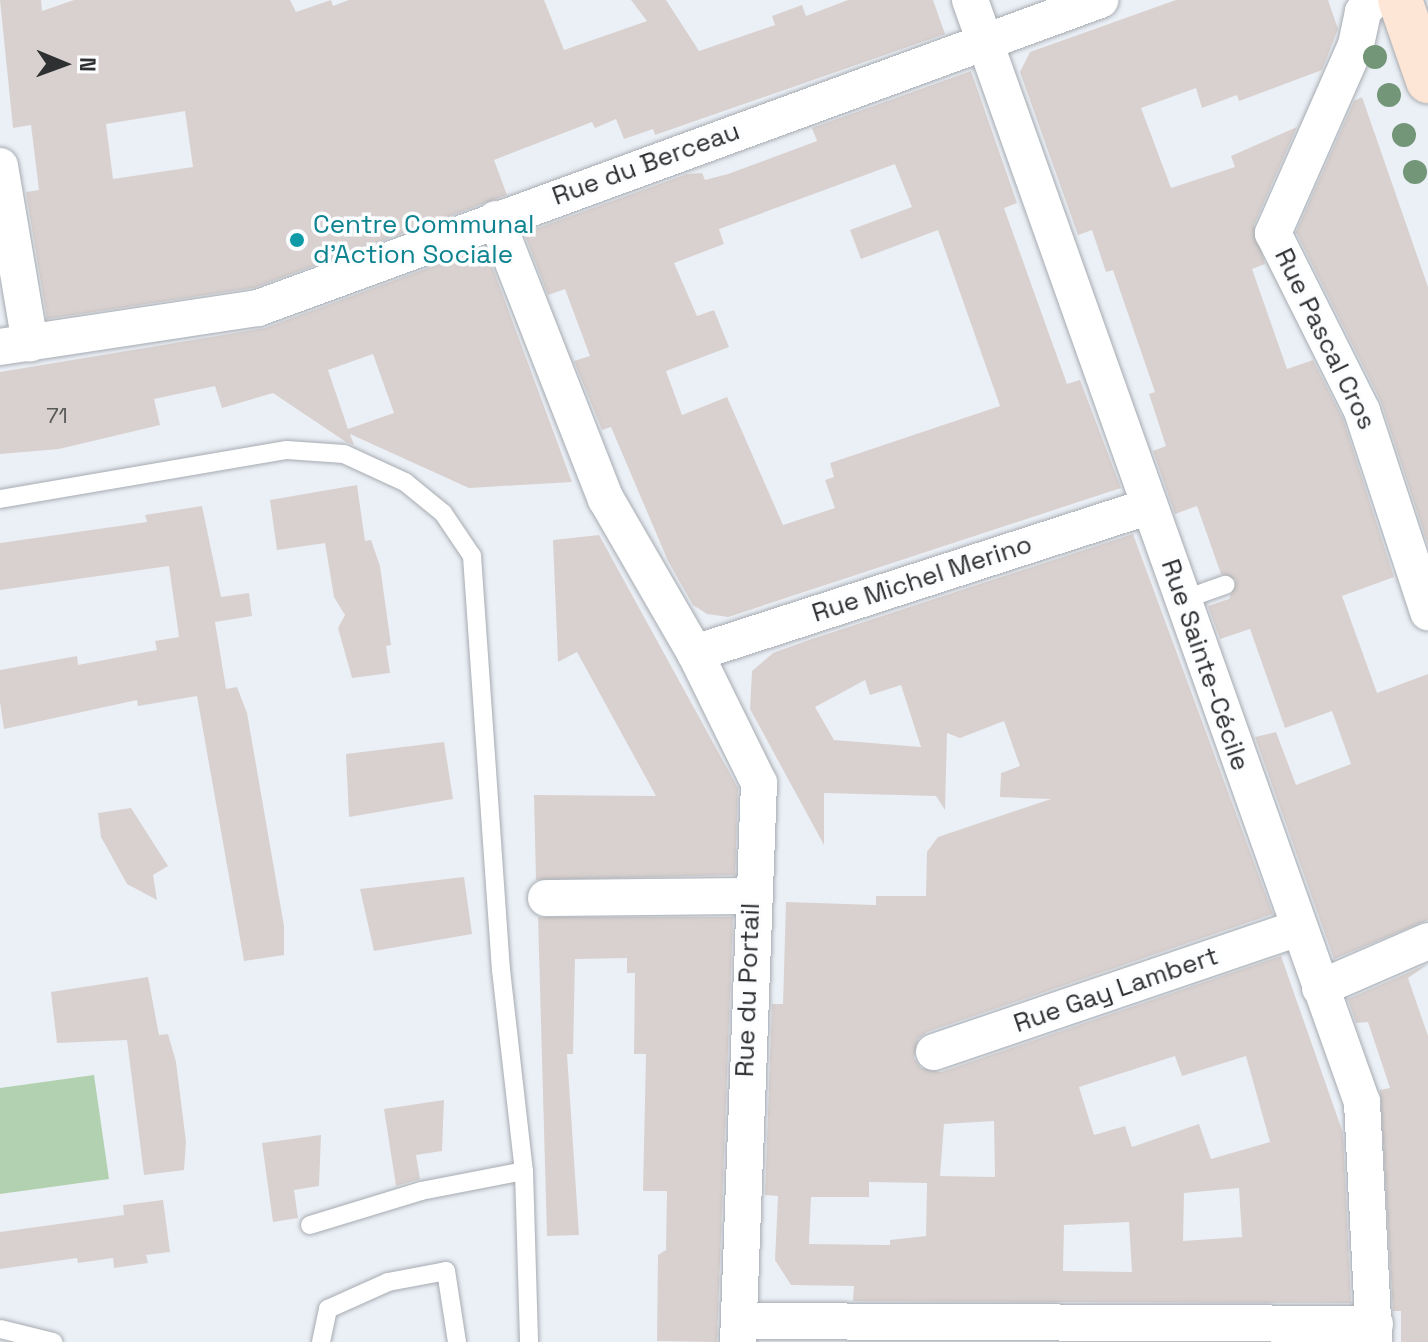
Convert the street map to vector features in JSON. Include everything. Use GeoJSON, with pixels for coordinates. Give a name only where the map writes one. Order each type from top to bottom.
{"type":"FeatureCollection","features":[{"type":"Feature","properties":{"kind":"main road"},"geometry":{"type":"LineString","coordinates":[[1400,0],[1428,81]]}},
{"type":"Feature","properties":{"kind":"street","name":"Rue Sainte-Cécile"},"geometry":{"type":"LineString","coordinates":[[970,0],[1366,1120],[1374,1333]]}},
{"type":"Feature","properties":{"kind":"street","name":"Rue du Berceau"},"geometry":{"type":"LineString","coordinates":[[15,345],[258,308],[1100,0]]}},
{"type":"Feature","properties":{"kind":"street","name":"Rue Pascal Cros"},"geometry":{"type":"LineString","coordinates":[[1369,10],[1273,233],[1362,411],[1428,612]]}},
{"type":"Feature","properties":{"kind":"street"},"geometry":{"type":"LineString","coordinates":[[0,166],[15,345]]}},
{"type":"Feature","properties":{"kind":"street","name":"Rue du Portail"},"geometry":{"type":"LineString","coordinates":[[496,219],[606,499],[695,653],[759,783],[750,896],[739,1331]]}},
{"type":"Feature","properties":{"kind":"street","name":"Rue Michel Merino"},"geometry":{"type":"LineString","coordinates":[[695,653],[1149,506]]}},
{"type":"Feature","properties":{"kind":"street"},"geometry":{"type":"LineString","coordinates":[[546,898],[750,896]]}},
{"type":"Feature","properties":{"kind":"street","name":"Rue Gay Lambert"},"geometry":{"type":"LineString","coordinates":[[934,1052],[1298,928]]}},
{"type":"Feature","properties":{"kind":"street"},"geometry":{"type":"LineString","coordinates":[[1320,988],[1428,941]]}},
{"type":"Feature","properties":{"kind":"street"},"geometry":{"type":"LineString","coordinates":[[739,1331],[1374,1333]]}},
{"type":"Feature","properties":{"kind":"lane"},"geometry":{"type":"LineString","coordinates":[[0,499],[287,450],[344,454],[405,482],[443,513],[472,556],[501,970],[524,1171],[529,1342]]}},
{"type":"Feature","properties":{"kind":"lane"},"geometry":{"type":"LineString","coordinates":[[1182,600],[1225,585]]}},
{"type":"Feature","properties":{"kind":"lane"},"geometry":{"type":"LineString","coordinates":[[310,1225],[421,1191],[524,1171]]}},
{"type":"Feature","properties":{"kind":"lane"},"geometry":{"type":"LineString","coordinates":[[321,1342],[328,1309],[388,1282],[446,1271],[457,1342]]}},
{"type":"Feature","properties":{"kind":"lane"},"geometry":{"type":"LineString","coordinates":[[0,1329],[53,1342]]}},
{"type":"Feature","properties":{"kind":"green space"},"geometry":{"type":"Polygon","coordinates":[[[94,1075],[109,1179],[0,1194],[0,1088],[94,1075]]]}},
{"type":"Feature","properties":{"kind":"building"},"geometry":{"type":"Polygon","coordinates":[[[0,0],[41,0],[42,11],[74,0],[290,0],[296,12],[331,0],[333,6],[349,0],[544,0],[564,50],[647,21],[631,0],[666,0],[699,51],[775,25],[772,16],[802,5],[806,16],[848,0],[933,0],[945,34],[655,135],[653,129],[624,139],[616,119],[595,128],[592,122],[494,160],[507,195],[253,288],[47,319],[26,192],[39,190],[31,125],[13,128],[0,0]],[[185,111],[106,124],[113,179],[193,167],[185,111]]]}},
{"type":"Feature","properties":{"kind":"building"},"geometry":{"type":"Polygon","coordinates":[[[1176,0],[1328,0],[1338,29],[1322,70],[1239,101],[1237,95],[1202,108],[1196,88],[1141,108],[1171,188],[1235,167],[1231,156],[1297,127],[1254,225],[1265,264],[1252,269],[1287,369],[1313,360],[1343,419],[1394,577],[1342,596],[1377,693],[1428,674],[1428,920],[1334,959],[1255,737],[1276,732],[1296,785],[1351,764],[1332,711],[1285,728],[1250,629],[1220,639],[1208,606],[1229,599],[1236,580],[1221,574],[1197,506],[1175,514],[1153,451],[1166,446],[1149,394],[1155,392],[1113,270],[1106,272],[1092,230],[1078,235],[1020,72],[1030,52],[1176,0]]]}},
{"type":"Feature","properties":{"kind":"building"},"geometry":{"type":"Polygon","coordinates":[[[971,71],[1017,203],[1004,208],[1067,384],[1080,380],[1121,488],[728,617],[707,614],[693,605],[668,561],[611,427],[602,430],[574,361],[590,356],[565,289],[548,295],[524,233],[687,174],[702,173],[705,180],[728,174],[817,141],[812,128],[971,71]],[[895,164],[719,229],[724,244],[674,263],[697,316],[714,310],[729,347],[666,371],[682,415],[727,397],[783,525],[835,508],[825,480],[834,477],[830,463],[1000,406],[938,230],[861,259],[850,230],[912,207],[895,164]]]}},
{"type":"Feature","properties":{"kind":"building"},"geometry":{"type":"Polygon","coordinates":[[[1362,97],[1428,287],[1428,545],[1381,402],[1296,232],[1354,101],[1362,97]]]}},
{"type":"Feature","properties":{"kind":"building"},"geometry":{"type":"Polygon","coordinates":[[[485,247],[572,482],[469,488],[350,434],[354,445],[346,442],[273,393],[222,408],[215,386],[154,399],[160,425],[59,449],[0,454],[0,372],[265,328],[485,247]],[[373,354],[328,370],[348,429],[394,413],[373,354]]]}},
{"type":"Feature","properties":{"kind":"building"},"geometry":{"type":"Polygon","coordinates":[[[357,485],[365,541],[371,540],[380,566],[391,645],[386,646],[390,673],[352,678],[338,628],[345,615],[334,597],[325,543],[277,550],[270,500],[357,485]]]}},
{"type":"Feature","properties":{"kind":"building"},"geometry":{"type":"Polygon","coordinates":[[[202,506],[221,597],[249,593],[252,616],[215,622],[226,689],[237,687],[247,713],[284,926],[284,955],[244,961],[197,696],[138,706],[137,700],[4,729],[0,702],[0,670],[77,656],[78,665],[157,650],[155,641],[179,637],[169,566],[0,590],[0,543],[147,522],[145,515],[202,506]]]}},
{"type":"Feature","properties":{"kind":"building"},"geometry":{"type":"Polygon","coordinates":[[[1133,534],[1273,914],[927,1032],[918,1039],[914,1058],[921,1068],[941,1072],[1281,956],[1343,1133],[1351,1303],[853,1301],[854,1286],[791,1285],[775,1260],[778,1196],[765,1195],[772,1004],[783,1004],[786,902],[876,905],[876,896],[926,896],[927,852],[938,837],[1051,799],[1000,797],[1001,773],[1020,766],[1004,721],[960,738],[947,733],[945,810],[936,796],[824,793],[824,845],[750,709],[752,671],[773,653],[1133,534]],[[865,680],[815,707],[834,740],[921,747],[901,685],[870,695],[865,680]],[[1175,1056],[1079,1087],[1094,1135],[1125,1126],[1132,1147],[1199,1124],[1211,1159],[1270,1142],[1246,1056],[1182,1076],[1175,1056]],[[994,1121],[944,1124],[940,1176],[995,1177],[994,1121]],[[869,1182],[869,1197],[811,1197],[809,1244],[890,1245],[890,1240],[926,1236],[927,1183],[869,1182]],[[1239,1188],[1184,1193],[1183,1241],[1242,1237],[1239,1188]],[[1129,1222],[1064,1225],[1063,1271],[1132,1272],[1129,1222]]]}},
{"type":"Feature","properties":{"kind":"building"},"geometry":{"type":"Polygon","coordinates":[[[599,535],[738,788],[735,875],[536,880],[534,795],[656,796],[577,652],[558,662],[553,540],[599,535]]]}},
{"type":"Feature","properties":{"kind":"building"},"geometry":{"type":"Polygon","coordinates":[[[444,742],[453,799],[349,817],[346,754],[444,742]]]}},
{"type":"Feature","properties":{"kind":"building"},"geometry":{"type":"Polygon","coordinates":[[[131,808],[168,866],[153,875],[157,900],[127,884],[101,837],[98,813],[131,808]]]}},
{"type":"Feature","properties":{"kind":"building"},"geometry":{"type":"Polygon","coordinates":[[[464,877],[472,934],[374,951],[360,889],[464,877]]]}},
{"type":"Feature","properties":{"kind":"building"},"geometry":{"type":"Polygon","coordinates":[[[538,917],[733,917],[717,1342],[657,1341],[658,1255],[666,1250],[667,1191],[643,1191],[646,1054],[634,1054],[635,973],[627,973],[627,958],[575,959],[573,1054],[567,1054],[579,1235],[547,1236],[538,917]]]}},
{"type":"Feature","properties":{"kind":"building"},"geometry":{"type":"Polygon","coordinates":[[[1428,964],[1408,978],[1428,1036],[1428,1342],[1401,1342],[1401,1311],[1393,1311],[1380,1090],[1390,1088],[1368,1022],[1356,1023],[1348,999],[1428,964]]]}},
{"type":"Feature","properties":{"kind":"building"},"geometry":{"type":"Polygon","coordinates":[[[148,977],[159,1035],[168,1034],[176,1062],[186,1142],[184,1170],[144,1175],[127,1040],[57,1043],[51,992],[148,977]]]}},
{"type":"Feature","properties":{"kind":"building"},"geometry":{"type":"Polygon","coordinates":[[[444,1100],[442,1151],[416,1155],[420,1179],[396,1186],[384,1109],[444,1100]]]}},
{"type":"Feature","properties":{"kind":"building"},"geometry":{"type":"Polygon","coordinates":[[[321,1135],[319,1186],[294,1190],[298,1218],[273,1222],[262,1143],[321,1135]]]}},
{"type":"Feature","properties":{"kind":"building"},"geometry":{"type":"Polygon","coordinates":[[[163,1200],[170,1252],[146,1255],[148,1263],[114,1268],[113,1258],[78,1263],[77,1258],[0,1269],[0,1232],[124,1215],[123,1205],[163,1200]]]}},
{"type":"Feature","properties":{"kind":"place","name":"Centre Communal d'Action Sociale"},"geometry":{"type":"Point","coordinates":[297,240]}}]}
